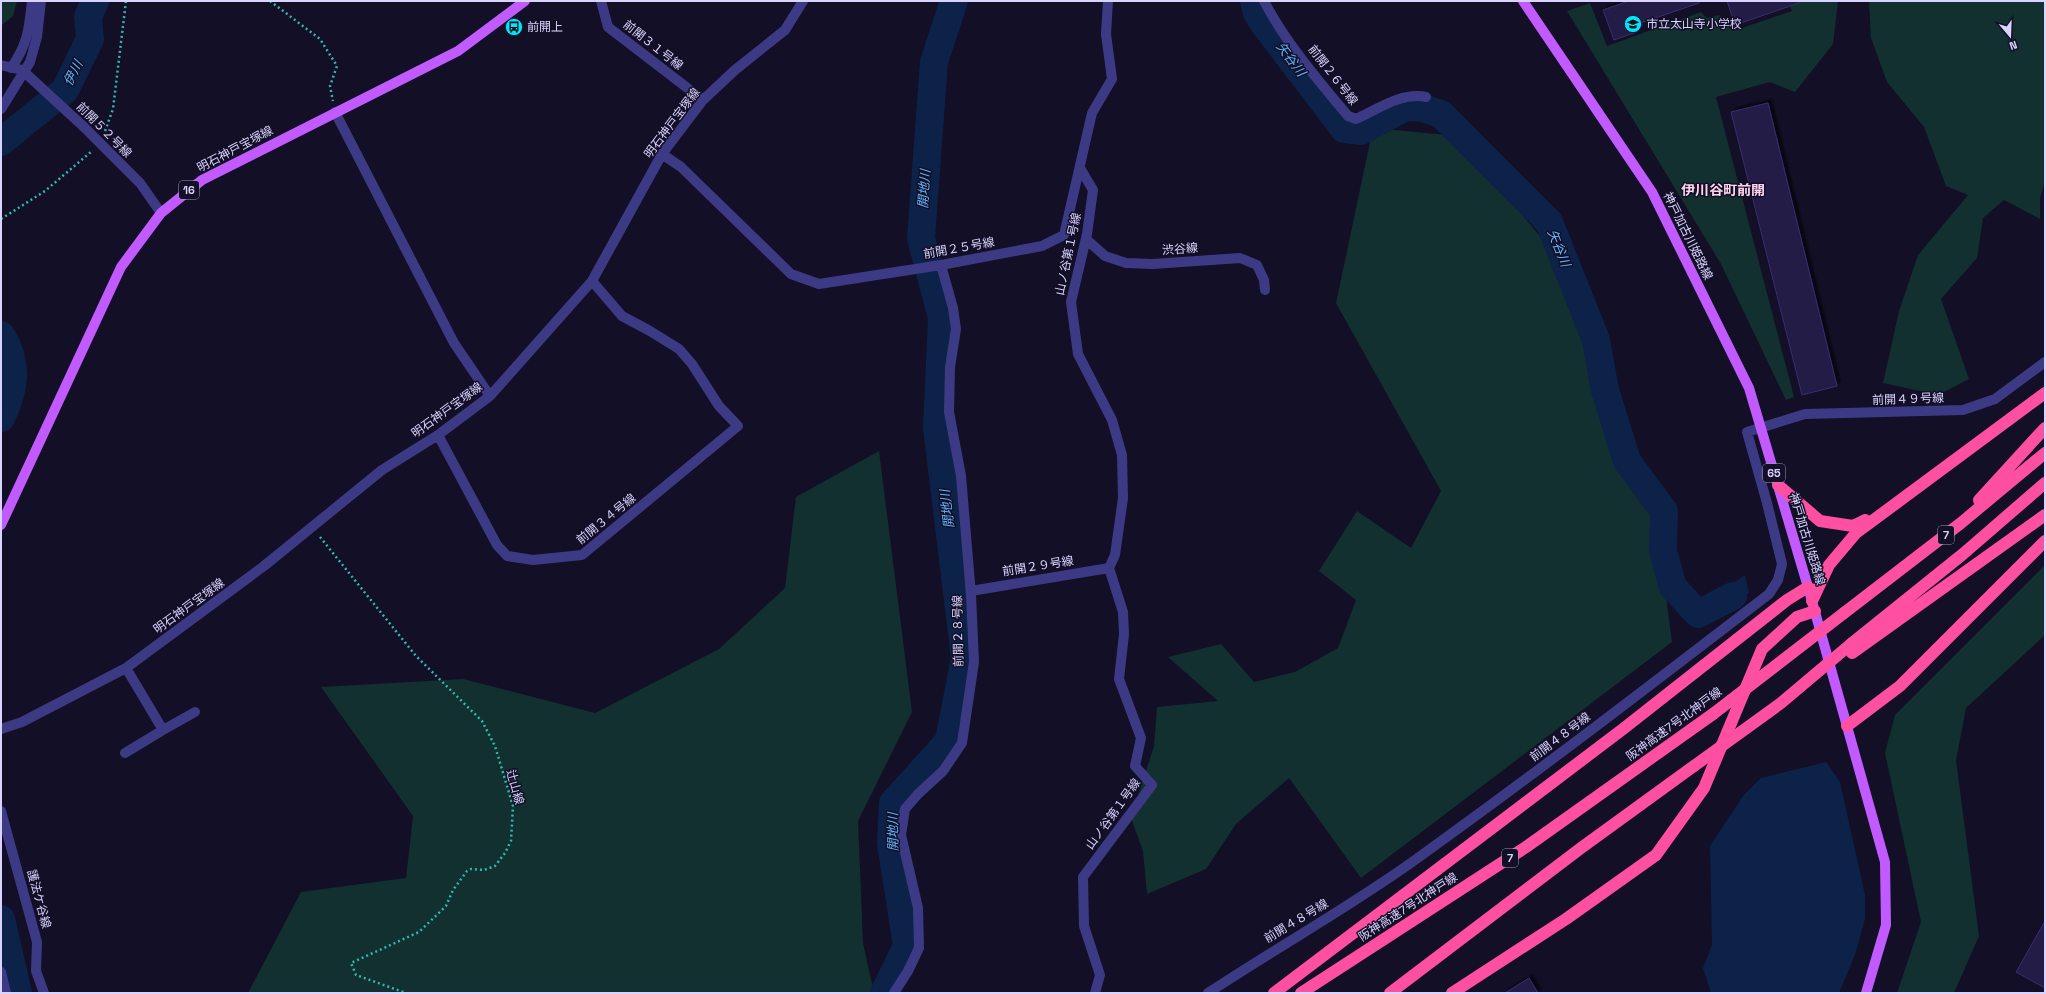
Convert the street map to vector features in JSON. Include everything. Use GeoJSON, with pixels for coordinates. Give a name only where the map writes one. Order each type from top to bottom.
{"type":"FeatureCollection","features":[{"type":"Feature","properties":{"kind":"highway"},"geometry":{"type":"LineString","coordinates":[[1452,993],[1566,919],[1656,855],[1704,788],[1762,649],[1797,617],[1813,606],[1829,565],[1856,533],[2045,393]]}},
{"type":"Feature","properties":{"kind":"highway"},"geometry":{"type":"LineString","coordinates":[[1961,523],[1978,500],[2045,428]]}},
{"type":"Feature","properties":{"kind":"highway","name":"阪神高速7号北神戸線"},"geometry":{"type":"LineString","coordinates":[[1301,993],[1526,847],[1713,714],[1961,523],[2045,453]]}},
{"type":"Feature","properties":{"kind":"highway","name":"7"},"geometry":{"type":"LineString","coordinates":[[1390,993],[1581,848],[1781,703],[1852,648],[2045,483]]}},
{"type":"Feature","properties":{"kind":"highway"},"geometry":{"type":"LineString","coordinates":[[1778,485],[1820,521],[1853,526],[1884,511]]}},
{"type":"Feature","properties":{"kind":"highway"},"geometry":{"type":"LineString","coordinates":[[1852,648],[2045,515]]}},
{"type":"Feature","properties":{"kind":"highway"},"geometry":{"type":"LineString","coordinates":[[1847,726],[1900,686],[2045,541]]}},
{"type":"Feature","properties":{"kind":"highway"},"geometry":{"type":"LineString","coordinates":[[1274,993],[1623,729],[1787,600],[1808,588]]}},
{"type":"Feature","properties":{"kind":"main road","name":"明石神戸宝塚線"},"geometry":{"type":"LineString","coordinates":[[1,525],[121,267],[161,213],[202,180],[458,51],[525,1]]}},
{"type":"Feature","properties":{"kind":"main road","name":"神戸加古川姫路線"},"geometry":{"type":"LineString","coordinates":[[1523,1],[1652,192],[1749,388],[1808,588],[1885,862],[1886,925],[1866,993]]}},
{"type":"Feature","properties":{"kind":"street"},"geometry":{"type":"LineString","coordinates":[[11,68],[22,51],[29,26],[32,1]]}},
{"type":"Feature","properties":{"kind":"street"},"geometry":{"type":"LineString","coordinates":[[1,109],[30,62],[38,37],[41,1]]}},
{"type":"Feature","properties":{"kind":"street","name":"前開３１号線"},"geometry":{"type":"LineString","coordinates":[[601,1],[608,27],[703,100]]}},
{"type":"Feature","properties":{"kind":"street","name":"明石神戸宝塚線"},"geometry":{"type":"LineString","coordinates":[[1,729],[22,722],[126,668],[264,566],[382,470],[438,435],[490,396],[592,281],[662,154],[703,100],[735,70],[785,30],[802,1]]}},
{"type":"Feature","properties":{"kind":"street","name":"前開２５号線"},"geometry":{"type":"LineString","coordinates":[[662,154],[681,167],[791,274],[819,284],[941,265],[1042,246],[1064,235],[1092,113],[1112,79],[1106,34],[1108,1]]}},
{"type":"Feature","properties":{"kind":"street","name":"前開２６号線"},"geometry":{"type":"LineString","coordinates":[[1264,1],[1274,19],[1311,71],[1348,116],[1356,119],[1396,100],[1415,95],[1426,97]]}},
{"type":"Feature","properties":{"kind":"street","name":"前開５２号線"},"geometry":{"type":"LineString","coordinates":[[1,65],[22,70],[84,127],[140,183],[161,213]]}},
{"type":"Feature","properties":{"kind":"street"},"geometry":{"type":"LineString","coordinates":[[335,112],[454,343],[490,396]]}},
{"type":"Feature","properties":{"kind":"street","name":"山ノ谷第１号線"},"geometry":{"type":"LineString","coordinates":[[1080,168],[1093,190],[1086,239],[1071,302],[1078,354],[1112,420],[1122,455],[1123,498],[1115,555],[1109,568],[1123,612],[1124,634],[1119,679],[1141,738],[1135,766],[1152,785],[1082,877],[1084,926],[1100,975],[1095,993]]}},
{"type":"Feature","properties":{"kind":"street","name":"渋谷線"},"geometry":{"type":"LineString","coordinates":[[1086,239],[1105,256],[1126,263],[1153,264],[1240,258],[1257,265],[1264,280],[1265,290]]}},
{"type":"Feature","properties":{"kind":"street","name":"前開２８号線"},"geometry":{"type":"LineString","coordinates":[[894,993],[908,971],[919,948],[918,908],[901,835],[905,809],[918,794],[943,771],[962,743],[974,662],[961,476],[949,412],[950,366],[956,330],[953,308],[941,265]]}},
{"type":"Feature","properties":{"kind":"street","name":"前開３４号線"},"geometry":{"type":"LineString","coordinates":[[438,435],[497,545],[507,556],[533,560],[582,555],[738,426],[719,406],[692,364],[679,349],[622,316],[592,281]]}},
{"type":"Feature","properties":{"kind":"street","name":"前開４９号線"},"geometry":{"type":"LineString","coordinates":[[1760,428],[1805,414],[1963,410],[1996,399],[2045,362]]}},
{"type":"Feature","properties":{"kind":"street","name":"前開４８号線"},"geometry":{"type":"LineString","coordinates":[[1208,993],[1357,900],[1414,861],[1567,748],[1769,594],[1778,580],[1782,564],[1767,503],[1746,432],[1760,428]]}},
{"type":"Feature","properties":{"kind":"street","name":"前開２９号線"},"geometry":{"type":"LineString","coordinates":[[970,591],[1109,568]]}},
{"type":"Feature","properties":{"kind":"street"},"geometry":{"type":"LineString","coordinates":[[126,668],[163,730]]}},
{"type":"Feature","properties":{"kind":"street"},"geometry":{"type":"LineString","coordinates":[[125,753],[195,712]]}},
{"type":"Feature","properties":{"kind":"street","name":"護法ケ谷線"},"geometry":{"type":"LineString","coordinates":[[1,811],[37,942],[36,971],[44,993]]}},
{"type":"Feature","properties":{"kind":"street"},"geometry":{"type":"LineString","coordinates":[[1,972],[6,993]]}},
{"type":"Feature","properties":{"kind":"path"},"geometry":{"type":"LineString","coordinates":[[1,219],[45,191],[100,144],[113,109],[126,1]]}},
{"type":"Feature","properties":{"kind":"path"},"geometry":{"type":"LineString","coordinates":[[270,1],[320,39],[337,66],[330,86],[335,112]]}},
{"type":"Feature","properties":{"kind":"path","name":"辻山線"},"geometry":{"type":"LineString","coordinates":[[312,526],[416,656],[482,721],[495,746],[513,806],[511,841],[505,853],[495,866],[484,870],[467,871],[454,890],[446,906],[419,932],[351,963],[356,975],[406,993]]}},
{"type":"Feature","properties":{"kind":"green space"},"geometry":{"type":"Polygon","coordinates":[[[1,1],[17,1],[13,16],[1,26],[1,1]]]}},
{"type":"Feature","properties":{"kind":"green space"},"geometry":{"type":"Polygon","coordinates":[[[1788,1],[1838,1],[1833,44],[1795,92],[1770,82],[1716,97],[1794,397],[1786,400],[1721,264],[1567,11],[1590,3],[1607,46],[1701,12],[1707,18],[1719,15],[1736,30],[1792,11],[1788,1]]]}},
{"type":"Feature","properties":{"kind":"green space"},"geometry":{"type":"Polygon","coordinates":[[[1869,1],[2045,1],[2045,181],[2040,198],[2040,219],[2004,200],[1983,218],[1977,258],[1941,299],[1969,379],[1938,395],[1883,383],[1899,311],[1918,255],[1968,195],[1946,186],[1924,127],[1887,82],[1871,38],[1869,1]]]}},
{"type":"Feature","properties":{"kind":"green space"},"geometry":{"type":"Polygon","coordinates":[[[1373,128],[1457,136],[1558,258],[1607,384],[1656,519],[1672,642],[1361,878],[1289,778],[1236,824],[1206,869],[1147,894],[1143,851],[1131,818],[1154,746],[1157,707],[1218,701],[1168,657],[1221,644],[1254,682],[1295,672],[1338,648],[1356,600],[1319,571],[1357,511],[1411,548],[1441,491],[1336,303],[1373,128]]]}},
{"type":"Feature","properties":{"kind":"green space"},"geometry":{"type":"Polygon","coordinates":[[[879,451],[912,712],[858,821],[863,943],[874,993],[248,993],[301,892],[406,878],[413,816],[321,687],[463,679],[595,713],[719,649],[785,588],[796,497],[879,451]]]}},
{"type":"Feature","properties":{"kind":"green space"},"geometry":{"type":"Polygon","coordinates":[[[2045,565],[2045,635],[1966,708],[1956,760],[1979,936],[1954,993],[1897,993],[1921,922],[1885,753],[1895,715],[2045,565]]]}},
{"type":"Feature","properties":{"kind":"water"},"geometry":{"type":"Polygon","coordinates":[[[1745,575],[1749,593],[1720,615],[1698,607],[1745,575]]]}},
{"type":"Feature","properties":{"kind":"water"},"geometry":{"type":"Polygon","coordinates":[[[1826,762],[1840,782],[1865,895],[1865,919],[1855,955],[1839,993],[1711,993],[1703,968],[1712,945],[1710,846],[1743,796],[1761,778],[1826,762]]]}},
{"type":"Feature","properties":{"kind":"building"},"geometry":{"type":"Polygon","coordinates":[[[1629,1],[1699,1],[1699,3],[1632,26],[1634,33],[1614,40],[1603,10],[1629,1]]]}},
{"type":"Feature","properties":{"kind":"building"},"geometry":{"type":"Polygon","coordinates":[[[1727,1],[1799,1],[1799,3],[1735,25],[1727,1]]]}},
{"type":"Feature","properties":{"kind":"building"},"geometry":{"type":"Polygon","coordinates":[[[1768,103],[1837,386],[1802,395],[1731,112],[1768,103]]]}},
{"type":"Feature","properties":{"kind":"building"},"geometry":{"type":"Polygon","coordinates":[[[2045,921],[2045,988],[2016,972],[2045,921]]]}},
{"type":"Feature","properties":{"kind":"building"},"geometry":{"type":"Polygon","coordinates":[[[1529,978],[1538,993],[1505,993],[1529,978]]]}},
{"type":"Feature","properties":{"kind":"waterway","name":"伊川"},"geometry":{"type":"LineString","coordinates":[[1,142],[65,90],[90,39],[88,17],[95,1]]}},
{"type":"Feature","properties":{"kind":"waterway","name":"開地川"},"geometry":{"type":"LineString","coordinates":[[884,993],[907,946],[891,843],[893,803],[949,741],[965,658],[937,428],[942,318],[921,238],[934,62],[954,1]]}},
{"type":"Feature","properties":{"kind":"waterway","name":"矢谷川"},"geometry":{"type":"LineString","coordinates":[[1254,1],[1257,13],[1264,24],[1344,129],[1361,131],[1406,107],[1423,108],[1441,114],[1549,222],[1596,340],[1605,390],[1627,461],[1664,511],[1663,551],[1673,587],[1698,614],[1733,596]]}},
{"type":"Feature","properties":{"kind":"waterway"},"geometry":{"type":"LineString","coordinates":[[1,335],[7,345],[13,366],[12,386],[1,418]]}},
{"type":"Feature","properties":{"kind":"waterway"},"geometry":{"type":"LineString","coordinates":[[1,919],[18,993]]}},
{"type":"Feature","properties":{"kind":"place","name":"市立太山寺小学校"},"geometry":{"type":"Point","coordinates":[1633,24]}},
{"type":"Feature","properties":{"kind":"place","name":"前開上"},"geometry":{"type":"Point","coordinates":[514,27]}},
{"type":"Feature","properties":{"kind":"district","name":"伊川谷町前開"},"geometry":{"type":"Point","coordinates":[1723,190]}}]}
